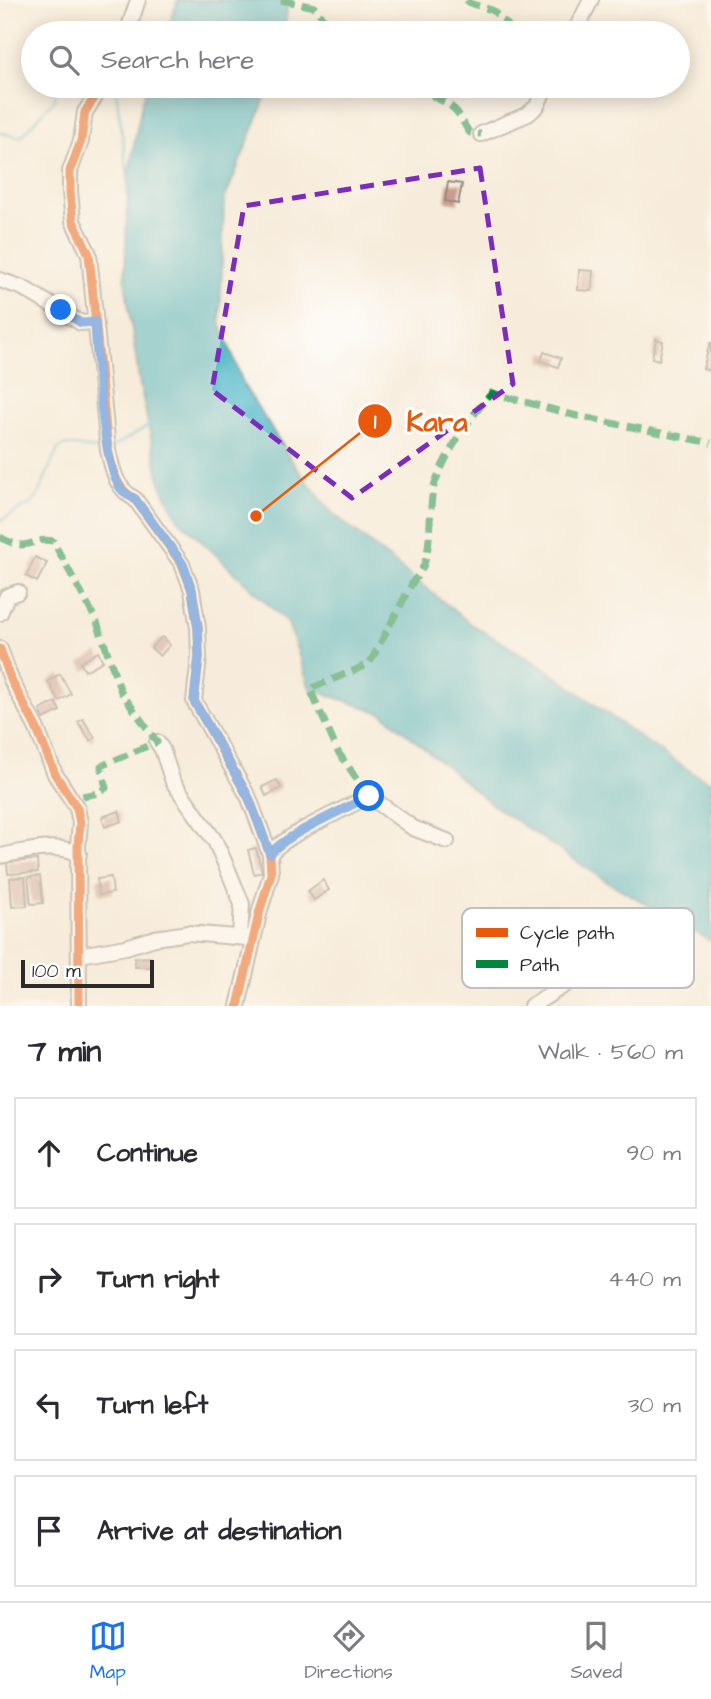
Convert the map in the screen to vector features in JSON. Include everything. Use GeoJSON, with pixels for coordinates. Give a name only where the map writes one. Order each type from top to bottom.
{"type":"FeatureCollection","features":[{"type":"Feature","properties":{"kind":"street"},"geometry":{"type":"LineString","coordinates":[[131,21],[138,0]]}},
{"type":"Feature","properties":{"kind":"street"},"geometry":{"type":"LineString","coordinates":[[580,21],[591,0]]}},
{"type":"Feature","properties":{"kind":"street"},"geometry":{"type":"LineString","coordinates":[[94,98],[85,112],[81,141],[70,171],[71,207],[74,221],[89,254],[108,450],[116,481],[123,492],[135,499],[183,564],[192,590],[198,628],[199,657],[194,701],[249,798],[270,854],[271,874],[247,938],[238,1006]]}},
{"type":"Feature","properties":{"kind":"street"},"geometry":{"type":"LineString","coordinates":[[481,134],[528,114],[537,106],[541,98]]}},
{"type":"Feature","properties":{"kind":"street"},"geometry":{"type":"LineString","coordinates":[[0,280],[23,288],[81,323],[95,322]]}},
{"type":"Feature","properties":{"kind":"street"},"geometry":{"type":"LineString","coordinates":[[0,613],[7,596],[18,592]]}},
{"type":"Feature","properties":{"kind":"street"},"geometry":{"type":"LineString","coordinates":[[0,649],[12,682],[36,727],[55,774],[77,807],[80,823],[79,1006]]}},
{"type":"Feature","properties":{"kind":"street"},"geometry":{"type":"LineString","coordinates":[[157,742],[173,782],[215,841],[242,904],[247,938]]}},
{"type":"Feature","properties":{"kind":"street"},"geometry":{"type":"LineString","coordinates":[[270,854],[295,835],[369,796],[413,828],[447,841]]}},
{"type":"Feature","properties":{"kind":"street"},"geometry":{"type":"LineString","coordinates":[[0,856],[48,849],[69,849],[79,854]]}},
{"type":"Feature","properties":{"kind":"street"},"geometry":{"type":"LineString","coordinates":[[80,955],[188,933],[247,938]]}},
{"type":"Feature","properties":{"kind":"street"},"geometry":{"type":"LineString","coordinates":[[531,1006],[560,988]]}},
{"type":"Feature","properties":{"kind":"highlighted area"},"geometry":{"type":"Polygon","coordinates":[[[480,168],[513,384],[352,498],[212,390],[244,206],[480,168]]]}},
{"type":"Feature","properties":{"kind":"water"},"geometry":{"type":"Polygon","coordinates":[[[178,0],[288,0],[285,21],[170,21],[178,0]]]}},
{"type":"Feature","properties":{"kind":"water"},"geometry":{"type":"Polygon","coordinates":[[[144,98],[265,98],[224,201],[220,322],[244,386],[296,467],[332,513],[471,624],[545,668],[638,736],[711,782],[711,941],[694,931],[694,908],[653,908],[606,881],[494,806],[382,713],[310,689],[288,623],[178,519],[161,486],[139,380],[125,281],[128,177],[144,98]]]}},
{"type":"Feature","properties":{"kind":"building"},"geometry":{"type":"Polygon","coordinates":[[[448,182],[462,184],[458,204],[445,201],[448,182]]]}},
{"type":"Feature","properties":{"kind":"building"},"geometry":{"type":"Polygon","coordinates":[[[579,270],[593,271],[592,291],[578,290],[579,270]]]}},
{"type":"Feature","properties":{"kind":"building"},"geometry":{"type":"Polygon","coordinates":[[[656,339],[663,341],[659,360],[652,358],[656,339]]]}},
{"type":"Feature","properties":{"kind":"building"},"geometry":{"type":"Polygon","coordinates":[[[711,343],[711,371],[703,369],[711,343]]]}},
{"type":"Feature","properties":{"kind":"building"},"geometry":{"type":"Polygon","coordinates":[[[544,352],[561,358],[558,367],[541,361],[544,352]]]}},
{"type":"Feature","properties":{"kind":"building"},"geometry":{"type":"Polygon","coordinates":[[[35,557],[47,563],[37,582],[26,576],[35,557]]]}},
{"type":"Feature","properties":{"kind":"building"},"geometry":{"type":"Polygon","coordinates":[[[162,637],[170,645],[160,656],[151,648],[162,637]]]}},
{"type":"Feature","properties":{"kind":"building"},"geometry":{"type":"Polygon","coordinates":[[[98,652],[103,661],[85,671],[80,663],[98,652]]]}},
{"type":"Feature","properties":{"kind":"building"},"geometry":{"type":"Polygon","coordinates":[[[60,674],[71,694],[59,701],[48,681],[60,674]]]}},
{"type":"Feature","properties":{"kind":"building"},"geometry":{"type":"Polygon","coordinates":[[[56,702],[60,711],[44,719],[40,710],[56,702]]]}},
{"type":"Feature","properties":{"kind":"building"},"geometry":{"type":"Polygon","coordinates":[[[83,719],[95,738],[90,741],[78,722],[83,719]]]}},
{"type":"Feature","properties":{"kind":"building"},"geometry":{"type":"Polygon","coordinates":[[[277,780],[281,788],[266,796],[262,787],[277,780]]]}},
{"type":"Feature","properties":{"kind":"building"},"geometry":{"type":"Polygon","coordinates":[[[119,811],[122,821],[105,827],[102,817],[119,811]]]}},
{"type":"Feature","properties":{"kind":"building"},"geometry":{"type":"Polygon","coordinates":[[[256,848],[262,872],[254,874],[248,850],[256,848]]]}},
{"type":"Feature","properties":{"kind":"building"},"geometry":{"type":"Polygon","coordinates":[[[37,860],[38,872],[8,874],[7,862],[37,860]]]}},
{"type":"Feature","properties":{"kind":"building"},"geometry":{"type":"Polygon","coordinates":[[[40,876],[43,903],[31,904],[28,877],[40,876]]]}},
{"type":"Feature","properties":{"kind":"building"},"geometry":{"type":"Polygon","coordinates":[[[25,877],[27,906],[12,907],[10,878],[25,877]]]}},
{"type":"Feature","properties":{"kind":"building"},"geometry":{"type":"Polygon","coordinates":[[[111,877],[113,893],[99,895],[97,879],[111,877]]]}},
{"type":"Feature","properties":{"kind":"building"},"geometry":{"type":"Polygon","coordinates":[[[323,880],[329,890],[314,900],[308,891],[323,880]]]}},
{"type":"Feature","properties":{"kind":"building"},"geometry":{"type":"Polygon","coordinates":[[[151,957],[151,967],[135,967],[135,958],[151,957]]]}},
{"type":"Feature","properties":{"kind":"waterway"},"geometry":{"type":"LineString","coordinates":[[0,133],[21,137],[54,98]]}},
{"type":"Feature","properties":{"kind":"waterway"},"geometry":{"type":"LineString","coordinates":[[117,98],[128,177]]}},
{"type":"Feature","properties":{"kind":"waterway"},"geometry":{"type":"LineString","coordinates":[[112,448],[151,424]]}},
{"type":"Feature","properties":{"kind":"waterway"},"geometry":{"type":"LineString","coordinates":[[0,521],[35,501],[58,449],[66,445],[103,450]]}},
{"type":"Feature","properties":{"kind":"marked path"},"geometry":{"type":"LineString","coordinates":[[281,0],[314,7],[327,21]]}},
{"type":"Feature","properties":{"kind":"marked path"},"geometry":{"type":"LineString","coordinates":[[467,0],[492,10],[503,21]]}},
{"type":"Feature","properties":{"kind":"marked path"},"geometry":{"type":"LineString","coordinates":[[437,98],[459,114],[470,133],[481,134]]}},
{"type":"Feature","properties":{"kind":"marked path"},"geometry":{"type":"LineString","coordinates":[[369,796],[338,752],[310,689],[369,664],[426,559],[433,491],[441,468],[461,434],[492,393],[577,416],[711,443]]}},
{"type":"Feature","properties":{"kind":"marked path"},"geometry":{"type":"LineString","coordinates":[[0,537],[18,545],[53,541],[97,622],[121,692],[157,742],[101,766],[106,788],[99,793],[71,798]]}},
{"type":"Feature","properties":{"kind":"cycle path"},"geometry":{"type":"LineString","coordinates":[[94,98],[85,112],[81,141],[70,171],[70,192],[73,221],[89,254],[108,450],[119,484],[135,499],[182,564],[192,590],[198,628],[199,657],[194,701],[249,798],[270,854],[271,874],[238,1006]]}},
{"type":"Feature","properties":{"kind":"cycle path"},"geometry":{"type":"LineString","coordinates":[[0,649],[12,682],[36,727],[55,774],[77,808],[80,823],[79,1006]]}},
{"type":"Feature","properties":{"kind":"place","name":"Kara"},"geometry":{"type":"Point","coordinates":[256,516]}},
{"type":"Feature","properties":{"kind":"route"},"geometry":{"type":"LineString","coordinates":[[61,310],[81,323],[95,322],[108,450],[116,481],[123,492],[135,499],[183,564],[192,590],[198,628],[199,657],[194,701],[249,798],[270,854],[295,835],[369,796]]}}]}
